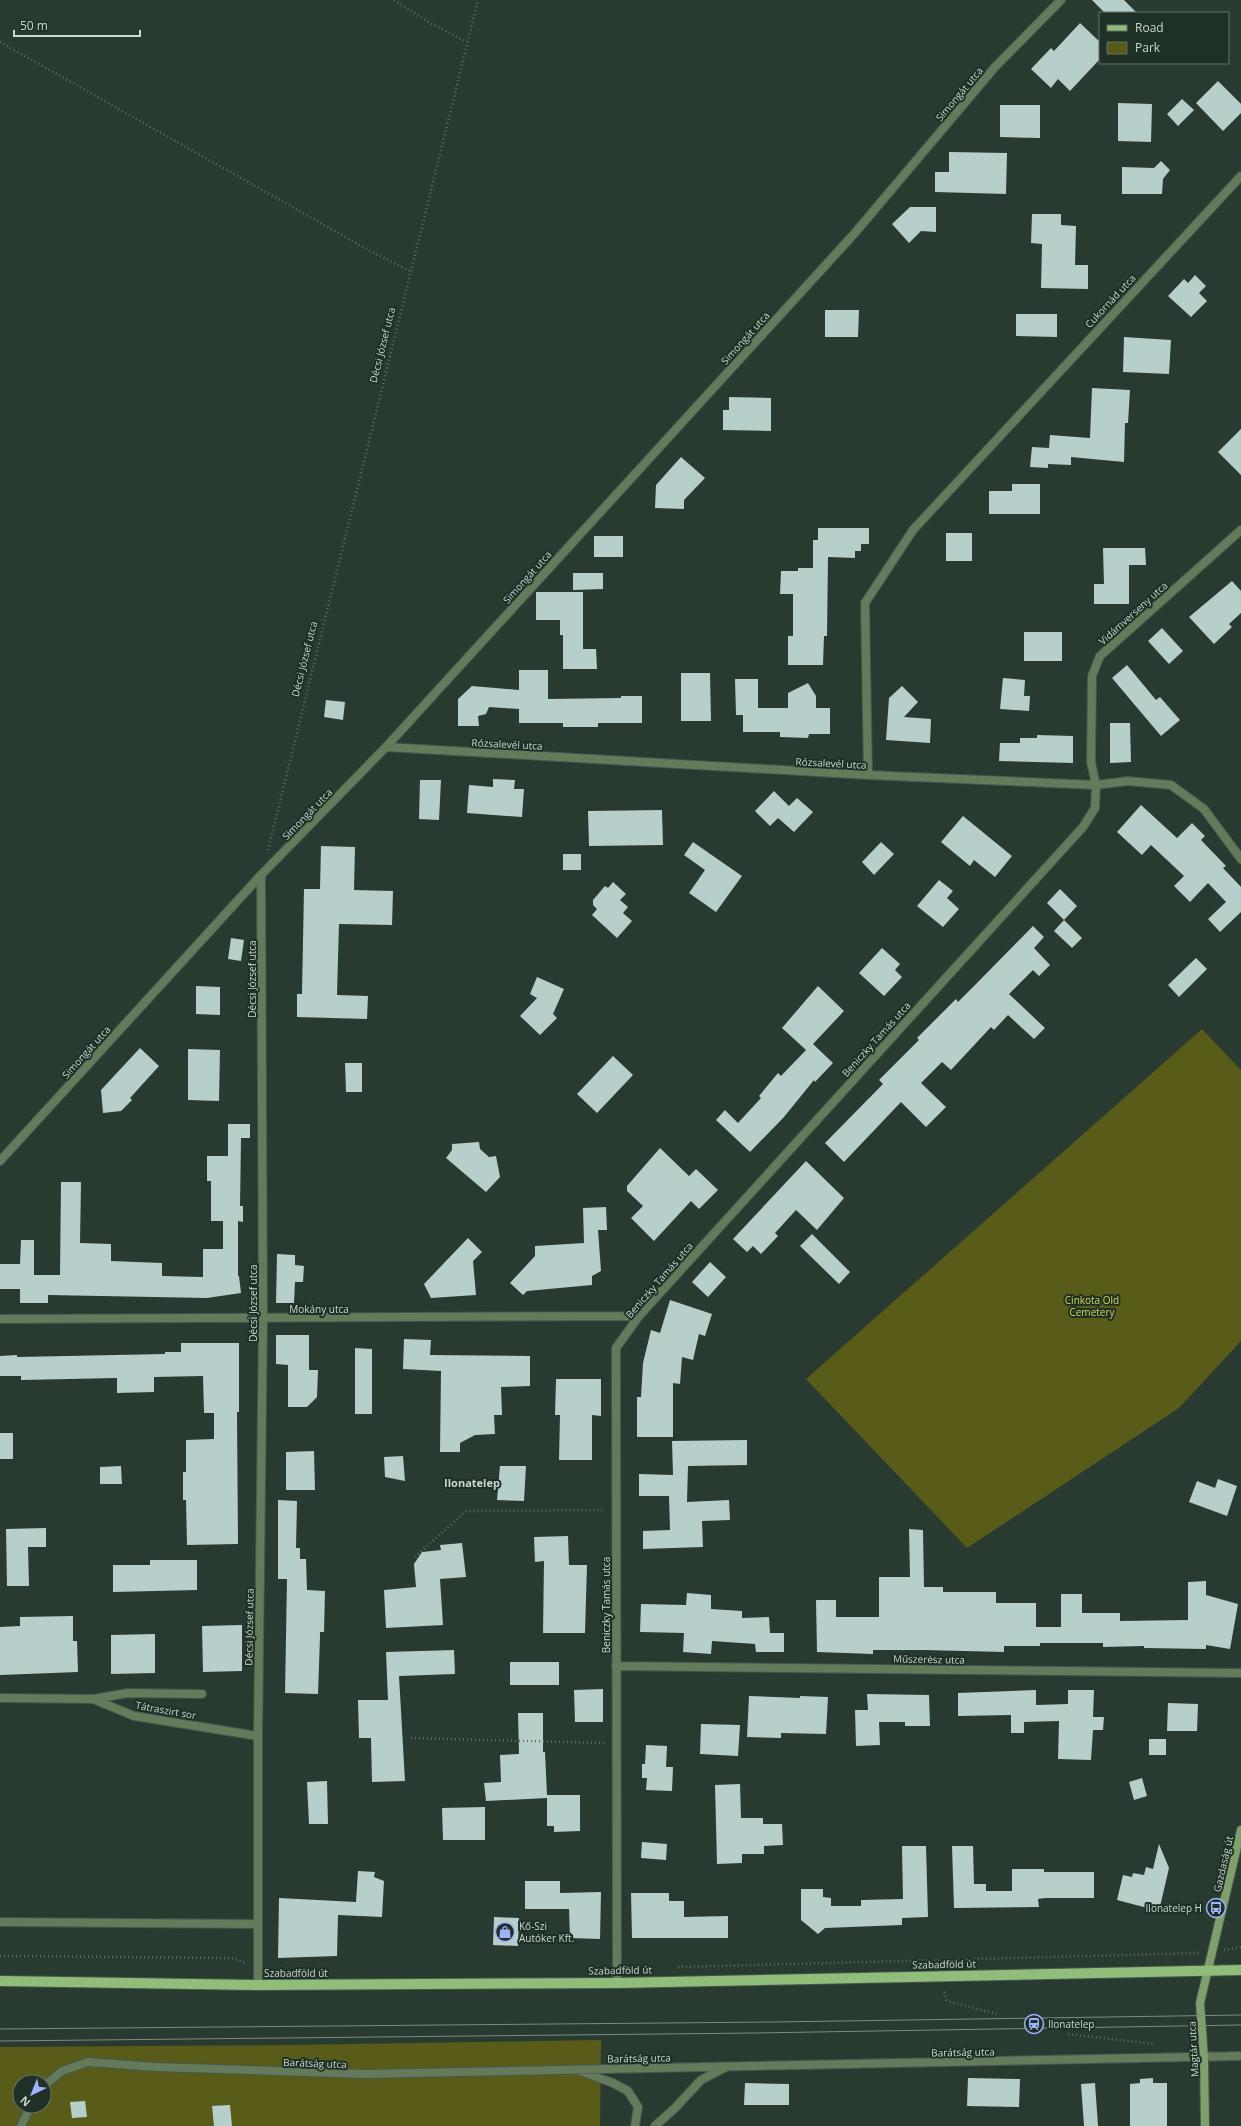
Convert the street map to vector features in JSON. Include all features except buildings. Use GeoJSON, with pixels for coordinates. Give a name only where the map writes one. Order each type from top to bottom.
{"type":"FeatureCollection","features":[{"type":"Feature","properties":{"kind":"main road","name":"Szabadföld út"},"geometry":{"type":"LineString","coordinates":[[0,1981],[258,1985],[618,1982],[1206,1972],[1241,1970]]}},
{"type":"Feature","properties":{"kind":"street","name":"Simongát utca"},"geometry":{"type":"LineString","coordinates":[[0,1161],[262,875],[386,747],[854,234],[995,67],[1061,0]]}},
{"type":"Feature","properties":{"kind":"street","name":"Cukornád utca"},"geometry":{"type":"LineString","coordinates":[[868,775],[865,604],[913,530],[1241,176]]}},
{"type":"Feature","properties":{"kind":"street","name":"Vidámverseny utca"},"geometry":{"type":"LineString","coordinates":[[1096,785],[1091,762],[1092,676],[1100,656],[1241,530]]}},
{"type":"Feature","properties":{"kind":"street","name":"Rózsalevél utca"},"geometry":{"type":"LineString","coordinates":[[386,747],[868,775],[1096,785],[1128,781],[1171,785],[1204,809],[1241,859]]}},
{"type":"Feature","properties":{"kind":"street","name":"Beniczky Tamás utca"},"geometry":{"type":"LineString","coordinates":[[618,1982],[616,1348],[638,1316],[1083,827],[1095,808],[1096,785]]}},
{"type":"Feature","properties":{"kind":"street","name":"Décsi József utca"},"geometry":{"type":"LineString","coordinates":[[258,1985],[258,1736],[263,1319],[262,875]]}},
{"type":"Feature","properties":{"kind":"street","name":"Mokány utca"},"geometry":{"type":"LineString","coordinates":[[0,1319],[263,1319],[638,1316]]}},
{"type":"Feature","properties":{"kind":"street","name":"Műszerész utca"},"geometry":{"type":"LineString","coordinates":[[616,1666],[1241,1673]]}},
{"type":"Feature","properties":{"kind":"street"},"geometry":{"type":"LineString","coordinates":[[93,1699],[128,1693],[202,1694]]}},
{"type":"Feature","properties":{"kind":"street","name":"Tátraszirt sor"},"geometry":{"type":"LineString","coordinates":[[0,1698],[93,1699],[134,1716],[258,1736]]}},
{"type":"Feature","properties":{"kind":"street","name":"Gazdaság út"},"geometry":{"type":"LineString","coordinates":[[1206,1972],[1241,1830]]}},
{"type":"Feature","properties":{"kind":"street"},"geometry":{"type":"LineString","coordinates":[[0,1922],[258,1924]]}},
{"type":"Feature","properties":{"kind":"street","name":"Magtár utca"},"geometry":{"type":"LineString","coordinates":[[1205,2126],[1204,2058],[1200,2003],[1206,1972]]}},
{"type":"Feature","properties":{"kind":"street","name":"Barátság utca"},"geometry":{"type":"LineString","coordinates":[[52,2079],[62,2071],[88,2062],[156,2067],[366,2074],[1204,2058],[1241,2056]]}},
{"type":"Feature","properties":{"kind":"street"},"geometry":{"type":"LineString","coordinates":[[655,2126],[675,2108],[701,2080],[728,2066]]}},
{"type":"Feature","properties":{"kind":"street"},"geometry":{"type":"LineString","coordinates":[[578,2070],[614,2083],[628,2091],[638,2107],[635,2126]]}},
{"type":"Feature","properties":{"kind":"street"},"geometry":{"type":"LineString","coordinates":[[21,2126],[27,2114]]}},
{"type":"Feature","properties":{"kind":"path"},"geometry":{"type":"LineString","coordinates":[[394,0],[430,24],[467,42]]}},
{"type":"Feature","properties":{"kind":"path","name":"Décsi József utca"},"geometry":{"type":"LineString","coordinates":[[267,852],[478,0]]}},
{"type":"Feature","properties":{"kind":"path"},"geometry":{"type":"LineString","coordinates":[[0,42],[358,244],[410,271]]}},
{"type":"Feature","properties":{"kind":"path"},"geometry":{"type":"LineString","coordinates":[[415,1557],[466,1511],[616,1510]]}},
{"type":"Feature","properties":{"kind":"path"},"geometry":{"type":"LineString","coordinates":[[411,1738],[617,1743]]}},
{"type":"Feature","properties":{"kind":"path"},"geometry":{"type":"LineString","coordinates":[[944,1992],[947,2001],[997,2014]]}},
{"type":"Feature","properties":{"kind":"path"},"geometry":{"type":"LineString","coordinates":[[1068,2034],[1162,2045]]}},
{"type":"Feature","properties":{"kind":"green space","name":"Cinkota Old Cemetery"},"geometry":{"type":"Polygon","coordinates":[[[1202,1029],[1241,1070],[1241,1341],[1179,1408],[967,1548],[806,1379],[1202,1029]]]}},
{"type":"Feature","properties":{"kind":"green space"},"geometry":{"type":"Polygon","coordinates":[[[601,2040],[600,2126],[0,2126],[0,2047],[287,2045],[601,2040]]]}},
{"type":"Feature","properties":{"kind":"tram line"},"geometry":{"type":"LineString","coordinates":[[0,2029],[774,2022],[1241,2015]]}},
{"type":"Feature","properties":{"kind":"tram line"},"geometry":{"type":"LineString","coordinates":[[0,2041],[755,2033],[1241,2025]]}},
{"type":"Feature","properties":{"kind":"place","name":"Ilonatelep H"},"geometry":{"type":"Point","coordinates":[1216,1908]}},
{"type":"Feature","properties":{"kind":"place","name":"Kő-Szi Autóker Kft."},"geometry":{"type":"Point","coordinates":[505,1932]}},
{"type":"Feature","properties":{"kind":"place","name":"Ilonatelep"},"geometry":{"type":"Point","coordinates":[1034,2024]}},
{"type":"Feature","properties":{"kind":"district","name":"Ilonatelep"},"geometry":{"type":"Point","coordinates":[472,1483]}}]}
